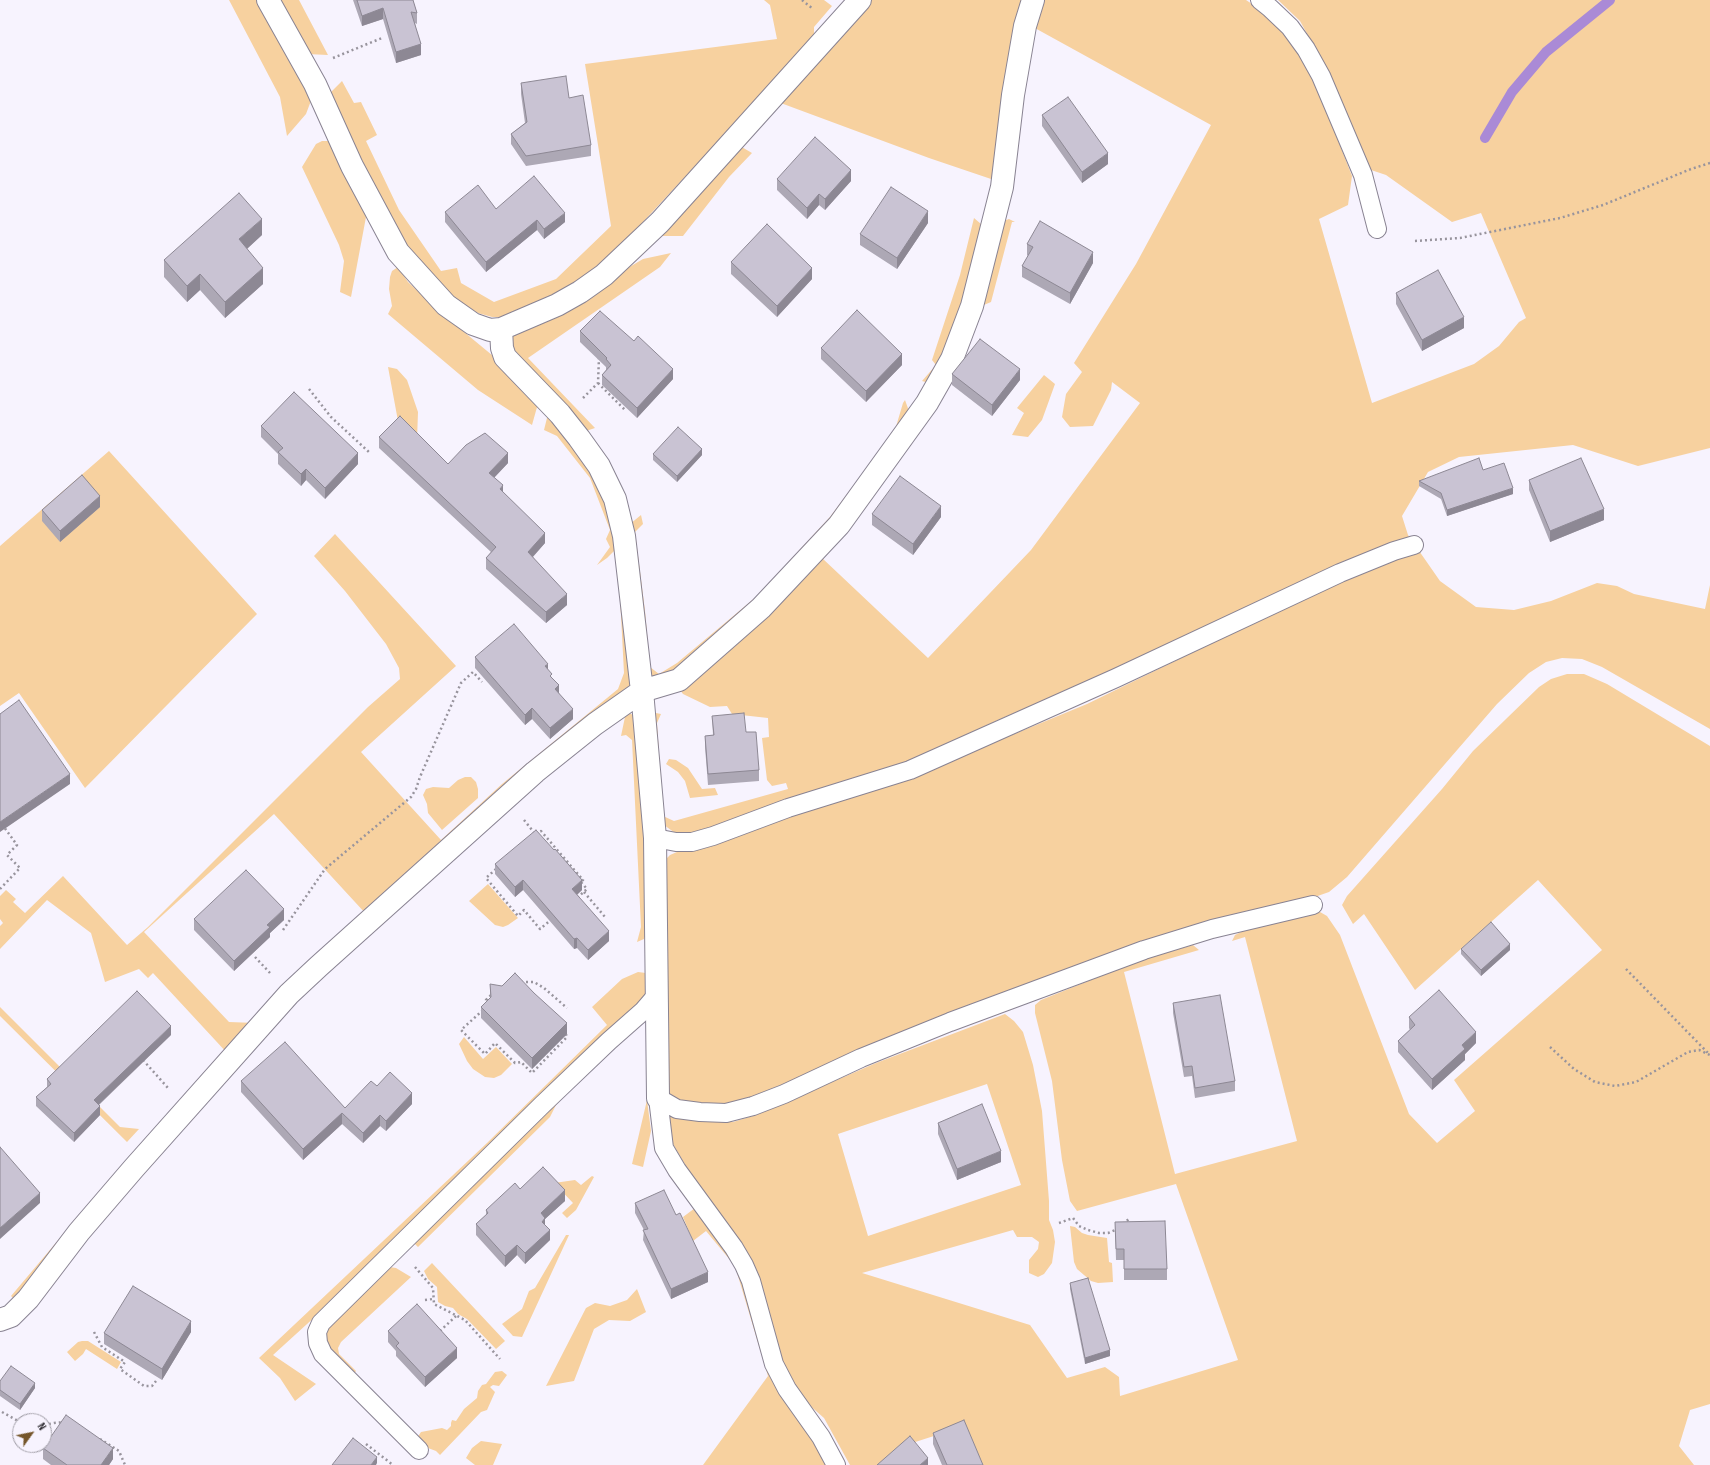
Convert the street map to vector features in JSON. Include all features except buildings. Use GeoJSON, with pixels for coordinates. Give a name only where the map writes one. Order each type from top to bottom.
{"type":"FeatureCollection","features":[{"type":"Feature","properties":{"kind":"street"},"geometry":{"type":"LineString","coordinates":[[268,0],[314,84],[352,166],[398,252],[446,305],[473,324],[490,330],[501,329],[557,305],[580,292],[604,274],[660,222],[860,0]]}},
{"type":"Feature","properties":{"kind":"street"},"geometry":{"type":"LineString","coordinates":[[0,1320],[11,1316],[28,1299],[78,1232],[289,994],[535,772],[595,724],[642,691],[679,680],[738,629],[792,577],[839,525],[927,403],[952,359],[972,306],[1002,187],[1013,95],[1025,26],[1033,0]]}},
{"type":"Feature","properties":{"kind":"street"},"geometry":{"type":"LineString","coordinates":[[501,329],[502,348],[505,358],[555,409],[579,438],[599,466],[615,500],[626,543],[642,691],[655,838],[655,997],[658,1098]]}},
{"type":"Feature","properties":{"kind":"lane"},"geometry":{"type":"LineString","coordinates":[[1260,0],[1290,28],[1306,49],[1321,76],[1363,175],[1377,229]]}},
{"type":"Feature","properties":{"kind":"lane"},"geometry":{"type":"LineString","coordinates":[[655,838],[676,842],[692,842],[713,836],[788,808],[910,770],[1116,678],[1340,573],[1394,551],[1414,545]]}},
{"type":"Feature","properties":{"kind":"lane"},"geometry":{"type":"LineString","coordinates":[[658,1098],[677,1109],[700,1112],[726,1113],[753,1106],[784,1094],[861,1058],[950,1022],[1144,950],[1212,929],[1313,905]]}},
{"type":"Feature","properties":{"kind":"lane"},"geometry":{"type":"LineString","coordinates":[[419,1450],[329,1362],[318,1343],[317,1332],[321,1323],[609,1041],[643,1011],[655,997]]}},
{"type":"Feature","properties":{"kind":"lane"},"geometry":{"type":"LineString","coordinates":[[658,1098],[664,1148],[677,1170],[734,1248],[744,1265],[751,1281],[774,1364],[788,1389],[821,1438],[836,1465]]}},
{"type":"Feature","properties":{"kind":"path"},"geometry":{"type":"LineString","coordinates":[[330,59],[382,38]]}},
{"type":"Feature","properties":{"kind":"path"},"geometry":{"type":"LineString","coordinates":[[1415,241],[1460,238],[1560,218],[1603,205],[1710,163]]}},
{"type":"Feature","properties":{"kind":"path"},"geometry":{"type":"LineString","coordinates":[[579,402],[598,384],[599,356]]}},
{"type":"Feature","properties":{"kind":"path"},"geometry":{"type":"LineString","coordinates":[[598,384],[626,411]]}},
{"type":"Feature","properties":{"kind":"path"},"geometry":{"type":"LineString","coordinates":[[309,388],[331,416],[370,453]]}},
{"type":"Feature","properties":{"kind":"path"},"geometry":{"type":"LineString","coordinates":[[283,930],[324,869],[411,797],[416,789],[462,683],[473,672],[482,682]]}},
{"type":"Feature","properties":{"kind":"path"},"geometry":{"type":"LineString","coordinates":[[521,817],[536,835]]}},
{"type":"Feature","properties":{"kind":"path"},"geometry":{"type":"LineString","coordinates":[[0,889],[20,868],[7,855],[17,845],[1,822]]}},
{"type":"Feature","properties":{"kind":"path"},"geometry":{"type":"LineString","coordinates":[[530,840],[541,831],[583,880],[580,882],[587,889],[573,901]]}},
{"type":"Feature","properties":{"kind":"path"},"geometry":{"type":"LineString","coordinates":[[497,869],[486,878],[518,916],[524,910],[540,929],[557,915]]}},
{"type":"Feature","properties":{"kind":"path"},"geometry":{"type":"LineString","coordinates":[[584,892],[605,917]]}},
{"type":"Feature","properties":{"kind":"path"},"geometry":{"type":"LineString","coordinates":[[255,957],[273,977]]}},
{"type":"Feature","properties":{"kind":"path"},"geometry":{"type":"LineString","coordinates":[[1626,969],[1710,1055]]}},
{"type":"Feature","properties":{"kind":"path"},"geometry":{"type":"LineString","coordinates":[[516,982],[534,982],[544,988],[567,1008]]}},
{"type":"Feature","properties":{"kind":"path"},"geometry":{"type":"LineString","coordinates":[[494,992],[486,1000],[487,1006],[461,1030],[485,1054],[495,1043],[515,1063],[521,1062],[532,1073],[567,1037],[564,1030]]}},
{"type":"Feature","properties":{"kind":"path"},"geometry":{"type":"LineString","coordinates":[[1550,1047],[1574,1069],[1595,1082],[1615,1086],[1636,1082],[1688,1052],[1699,1050],[1710,1055]]}},
{"type":"Feature","properties":{"kind":"path"},"geometry":{"type":"LineString","coordinates":[[142,1060],[172,1093]]}},
{"type":"Feature","properties":{"kind":"path"},"geometry":{"type":"LineString","coordinates":[[1059,1223],[1073,1218],[1079,1226],[1088,1230],[1099,1233],[1108,1233],[1117,1230],[1130,1218]]}},
{"type":"Feature","properties":{"kind":"path"},"geometry":{"type":"LineString","coordinates":[[396,1248],[433,1288],[434,1304],[465,1320],[500,1359]]}},
{"type":"Feature","properties":{"kind":"path"},"geometry":{"type":"LineString","coordinates":[[425,1300],[433,1299]]}},
{"type":"Feature","properties":{"kind":"path"},"geometry":{"type":"LineString","coordinates":[[440,1331],[456,1316]]}},
{"type":"Feature","properties":{"kind":"path"},"geometry":{"type":"LineString","coordinates":[[94,1332],[102,1347],[125,1362],[120,1369],[144,1386],[152,1386],[156,1381]]}},
{"type":"Feature","properties":{"kind":"path"},"geometry":{"type":"LineString","coordinates":[[2,1412],[12,1418]]}},
{"type":"Feature","properties":{"kind":"path"},"geometry":{"type":"LineString","coordinates":[[52,1424],[62,1422],[68,1424]]}},
{"type":"Feature","properties":{"kind":"path"},"geometry":{"type":"LineString","coordinates":[[94,1436],[119,1451],[125,1465]]}},
{"type":"Feature","properties":{"kind":"path"},"geometry":{"type":"LineString","coordinates":[[366,1444],[393,1465]]}},
{"type":"Feature","properties":{"kind":"shaded area"},"geometry":{"type":"Polygon","coordinates":[[[229,0],[259,0],[312,98],[306,114],[287,136],[280,97],[229,0]]]}},
{"type":"Feature","properties":{"kind":"shaded area"},"geometry":{"type":"Polygon","coordinates":[[[278,0],[299,0],[328,55],[307,54],[278,0]]]}},
{"type":"Feature","properties":{"kind":"shaded area"},"geometry":{"type":"Polygon","coordinates":[[[764,0],[824,0],[832,6],[814,27],[814,38],[616,251],[588,274],[550,298],[504,317],[492,317],[478,313],[452,297],[400,239],[328,95],[342,81],[354,103],[361,102],[377,135],[366,141],[399,210],[441,271],[457,268],[461,283],[494,302],[556,279],[611,226],[585,64],[777,39],[770,5],[764,0]]]}},
{"type":"Feature","properties":{"kind":"shaded area"},"geometry":{"type":"Polygon","coordinates":[[[869,0],[1024,0],[994,180],[929,158],[778,102],[869,0]]]}},
{"type":"Feature","properties":{"kind":"shaded area"},"geometry":{"type":"Polygon","coordinates":[[[1040,0],[1246,0],[1267,14],[1285,31],[1302,57],[1318,89],[1352,176],[1348,205],[1319,219],[1372,403],[1474,364],[1499,346],[1519,322],[1526,318],[1481,213],[1452,222],[1386,175],[1371,170],[1316,50],[1300,21],[1278,0],[1710,0],[1710,448],[1638,466],[1573,445],[1459,457],[1428,472],[1402,516],[1408,535],[1440,581],[1476,607],[1514,610],[1551,601],[1597,583],[1617,586],[1634,594],[1705,609],[1710,585],[1710,729],[1602,667],[1582,659],[1562,658],[1546,662],[1529,673],[1497,704],[1347,877],[1329,892],[801,1077],[731,1105],[703,1105],[680,1100],[671,1095],[665,1087],[665,860],[670,855],[677,852],[696,849],[758,825],[933,770],[1087,704],[1300,600],[1354,577],[1123,666],[998,720],[902,765],[710,829],[687,834],[675,833],[664,825],[663,816],[674,821],[788,789],[786,783],[772,786],[767,780],[762,738],[769,737],[768,718],[732,714],[727,706],[710,707],[683,694],[680,690],[822,558],[928,658],[1031,550],[1140,403],[1112,382],[1111,390],[1093,426],[1070,427],[1062,417],[1066,394],[1082,372],[1074,363],[1136,264],[1211,125],[1033,27],[1040,0]]]}},
{"type":"Feature","properties":{"kind":"shaded area"},"geometry":{"type":"Polygon","coordinates":[[[322,141],[332,141],[365,208],[366,217],[351,297],[340,292],[344,261],[339,245],[302,167],[316,144],[322,141]]]}},
{"type":"Feature","properties":{"kind":"shaded area"},"geometry":{"type":"Polygon","coordinates":[[[740,146],[752,153],[729,177],[683,236],[662,236],[667,227],[740,146]]]}},
{"type":"Feature","properties":{"kind":"shaded area"},"geometry":{"type":"Polygon","coordinates":[[[974,218],[981,224],[958,324],[929,383],[922,381],[936,365],[932,360],[960,275],[974,218]]]}},
{"type":"Feature","properties":{"kind":"shaded area"},"geometry":{"type":"Polygon","coordinates":[[[1009,219],[1015,222],[1012,222],[991,302],[979,307],[1003,221],[1009,219]]]}},
{"type":"Feature","properties":{"kind":"shaded area"},"geometry":{"type":"Polygon","coordinates":[[[671,253],[660,267],[528,358],[595,428],[586,431],[515,357],[509,343],[513,336],[643,259],[671,253]]]}},
{"type":"Feature","properties":{"kind":"shaded area"},"geometry":{"type":"Polygon","coordinates":[[[398,267],[408,282],[446,317],[504,365],[539,400],[532,425],[478,390],[388,314],[392,306],[389,289],[390,277],[392,271],[398,267]]]}},
{"type":"Feature","properties":{"kind":"shaded area"},"geometry":{"type":"Polygon","coordinates":[[[388,367],[397,369],[407,380],[418,412],[417,440],[398,421],[388,367]]]}},
{"type":"Feature","properties":{"kind":"shaded area"},"geometry":{"type":"Polygon","coordinates":[[[1044,375],[1055,384],[1042,420],[1028,437],[1012,435],[1024,413],[1017,408],[1044,375]]]}},
{"type":"Feature","properties":{"kind":"shaded area"},"geometry":{"type":"Polygon","coordinates":[[[905,400],[910,414],[813,545],[673,675],[657,679],[651,677],[647,669],[630,524],[641,515],[643,524],[635,532],[645,611],[650,667],[659,674],[677,663],[756,597],[830,517],[895,430],[905,400]]]}},
{"type":"Feature","properties":{"kind":"shaded area"},"geometry":{"type":"Polygon","coordinates":[[[549,410],[601,486],[619,546],[607,558],[597,565],[610,547],[606,539],[610,530],[590,478],[557,436],[544,430],[549,410]]]}},
{"type":"Feature","properties":{"kind":"shaded area"},"geometry":{"type":"Polygon","coordinates":[[[109,451],[257,614],[85,788],[19,693],[0,706],[0,546],[109,451]]]}},
{"type":"Feature","properties":{"kind":"shaded area"},"geometry":{"type":"Polygon","coordinates":[[[335,534],[456,666],[361,752],[441,840],[502,784],[618,689],[624,673],[620,597],[632,676],[630,688],[366,914],[274,814],[144,932],[229,1022],[256,1023],[228,1054],[153,973],[148,978],[139,969],[105,982],[91,933],[47,900],[0,949],[0,926],[3,923],[0,919],[0,896],[6,890],[16,899],[13,902],[25,913],[63,876],[127,945],[148,927],[368,707],[400,679],[399,668],[386,644],[345,591],[314,556],[335,534]]]}},
{"type":"Feature","properties":{"kind":"shaded area"},"geometry":{"type":"Polygon","coordinates":[[[1567,674],[1584,674],[1607,684],[1710,746],[1710,1404],[1690,1410],[1679,1446],[1694,1465],[983,1465],[965,1426],[909,1444],[879,1465],[850,1465],[824,1418],[799,1396],[782,1364],[758,1277],[673,1144],[665,1119],[669,1113],[681,1118],[713,1122],[733,1122],[756,1115],[876,1063],[1005,1014],[1014,1021],[1023,1032],[1033,1065],[1042,1111],[1049,1201],[1049,1220],[1053,1230],[1055,1242],[1052,1263],[1044,1274],[1038,1277],[1029,1273],[1029,1260],[1038,1249],[1039,1242],[1032,1237],[1017,1237],[1013,1230],[862,1273],[1030,1325],[1067,1378],[1105,1367],[1119,1377],[1120,1396],[1238,1360],[1176,1184],[1077,1211],[1070,1201],[1062,1160],[1052,1081],[1035,1013],[1035,1005],[1041,1000],[1138,961],[1193,945],[1199,950],[1124,972],[1175,1174],[1297,1141],[1245,937],[1232,941],[1235,935],[1245,930],[1320,912],[1327,916],[1340,935],[1409,1114],[1437,1143],[1475,1111],[1454,1080],[1602,950],[1538,880],[1415,990],[1364,914],[1353,924],[1342,905],[1347,896],[1442,789],[1473,751],[1539,687],[1551,679],[1567,674]],[[987,1084],[838,1134],[868,1236],[1021,1185],[987,1084]]]}},
{"type":"Feature","properties":{"kind":"shaded area"},"geometry":{"type":"Polygon","coordinates":[[[629,713],[635,716],[638,721],[646,871],[646,934],[644,939],[637,942],[641,927],[632,740],[626,735],[621,736],[625,717],[629,713]]]}},
{"type":"Feature","properties":{"kind":"shaded area"},"geometry":{"type":"Polygon","coordinates":[[[656,713],[661,714],[657,723],[663,815],[653,720],[656,713]]]}},
{"type":"Feature","properties":{"kind":"shaded area"},"geometry":{"type":"Polygon","coordinates":[[[669,759],[676,760],[688,768],[702,789],[715,788],[718,795],[690,798],[685,781],[678,772],[666,764],[669,759]]]}},
{"type":"Feature","properties":{"kind":"shaded area"},"geometry":{"type":"Polygon","coordinates":[[[465,777],[471,777],[476,782],[478,798],[442,830],[428,813],[427,804],[423,795],[426,789],[433,787],[449,788],[458,780],[465,777]]]}},
{"type":"Feature","properties":{"kind":"shaded area"},"geometry":{"type":"Polygon","coordinates":[[[488,884],[518,918],[508,925],[503,927],[495,925],[469,901],[488,884]]]}},
{"type":"Feature","properties":{"kind":"shaded area"},"geometry":{"type":"Polygon","coordinates":[[[638,972],[646,973],[649,992],[639,1005],[329,1304],[273,1355],[316,1384],[295,1401],[280,1378],[259,1358],[487,1143],[607,1025],[592,1007],[622,979],[638,972]]]}},
{"type":"Feature","properties":{"kind":"shaded area"},"geometry":{"type":"Polygon","coordinates":[[[0,1007],[120,1127],[139,1129],[127,1142],[0,1016],[0,1007]]]}},
{"type":"Feature","properties":{"kind":"shaded area"},"geometry":{"type":"Polygon","coordinates":[[[464,1037],[483,1059],[496,1047],[512,1064],[501,1075],[494,1078],[485,1077],[473,1069],[467,1061],[459,1044],[464,1037]]]}},
{"type":"Feature","properties":{"kind":"shaded area"},"geometry":{"type":"Polygon","coordinates":[[[647,1100],[651,1131],[643,1167],[632,1164],[647,1100]]]}},
{"type":"Feature","properties":{"kind":"shaded area"},"geometry":{"type":"Polygon","coordinates":[[[558,1101],[550,1117],[418,1247],[413,1242],[558,1101]]]}},
{"type":"Feature","properties":{"kind":"shaded area"},"geometry":{"type":"Polygon","coordinates":[[[114,1174],[116,1178],[16,1301],[11,1296],[114,1174]]]}},
{"type":"Feature","properties":{"kind":"shaded area"},"geometry":{"type":"Polygon","coordinates":[[[592,1176],[594,1177],[576,1210],[567,1218],[562,1213],[573,1203],[554,1183],[575,1180],[581,1185],[592,1176]]]}},
{"type":"Feature","properties":{"kind":"shaded area"},"geometry":{"type":"Polygon","coordinates":[[[695,1208],[735,1260],[829,1465],[703,1465],[768,1376],[735,1266],[706,1231],[693,1241],[683,1217],[695,1208]]]}},
{"type":"Feature","properties":{"kind":"shaded area"},"geometry":{"type":"Polygon","coordinates":[[[1070,1226],[1075,1227],[1082,1233],[1088,1235],[1107,1238],[1109,1262],[1112,1263],[1113,1282],[1098,1283],[1091,1281],[1077,1269],[1074,1262],[1070,1226]]]}},
{"type":"Feature","properties":{"kind":"shaded area"},"geometry":{"type":"Polygon","coordinates":[[[566,1235],[569,1235],[522,1337],[513,1336],[502,1324],[522,1309],[529,1291],[535,1288],[566,1235]]]}},
{"type":"Feature","properties":{"kind":"shaded area"},"geometry":{"type":"Polygon","coordinates":[[[432,1263],[505,1341],[496,1349],[467,1319],[458,1314],[453,1308],[438,1302],[437,1287],[428,1279],[424,1271],[432,1263]]]}},
{"type":"Feature","properties":{"kind":"shaded area"},"geometry":{"type":"Polygon","coordinates":[[[389,1267],[396,1268],[411,1277],[341,1342],[338,1348],[339,1354],[356,1371],[353,1375],[329,1348],[325,1334],[327,1328],[389,1267]]]}},
{"type":"Feature","properties":{"kind":"shaded area"},"geometry":{"type":"Polygon","coordinates":[[[637,1289],[646,1312],[630,1321],[609,1320],[594,1329],[574,1381],[546,1386],[586,1308],[595,1303],[610,1306],[627,1300],[637,1289]]]}},
{"type":"Feature","properties":{"kind":"shaded area"},"geometry":{"type":"Polygon","coordinates":[[[88,1341],[121,1362],[117,1369],[86,1349],[75,1361],[67,1352],[78,1342],[88,1341]]]}},
{"type":"Feature","properties":{"kind":"shaded area"},"geometry":{"type":"Polygon","coordinates":[[[502,1371],[507,1375],[499,1386],[493,1385],[490,1387],[495,1392],[487,1410],[481,1412],[440,1455],[436,1451],[428,1448],[417,1438],[421,1432],[442,1428],[447,1430],[451,1426],[452,1420],[456,1421],[464,1409],[477,1398],[478,1391],[482,1385],[486,1384],[495,1372],[502,1371]]]}},
{"type":"Feature","properties":{"kind":"shaded area"},"geometry":{"type":"Polygon","coordinates":[[[481,1441],[502,1444],[493,1465],[475,1465],[466,1458],[472,1448],[481,1441]]]}},
{"type":"Feature","properties":{"kind":"waterway"},"geometry":{"type":"LineString","coordinates":[[1485,138],[1512,92],[1546,52],[1610,0]]}}]}
